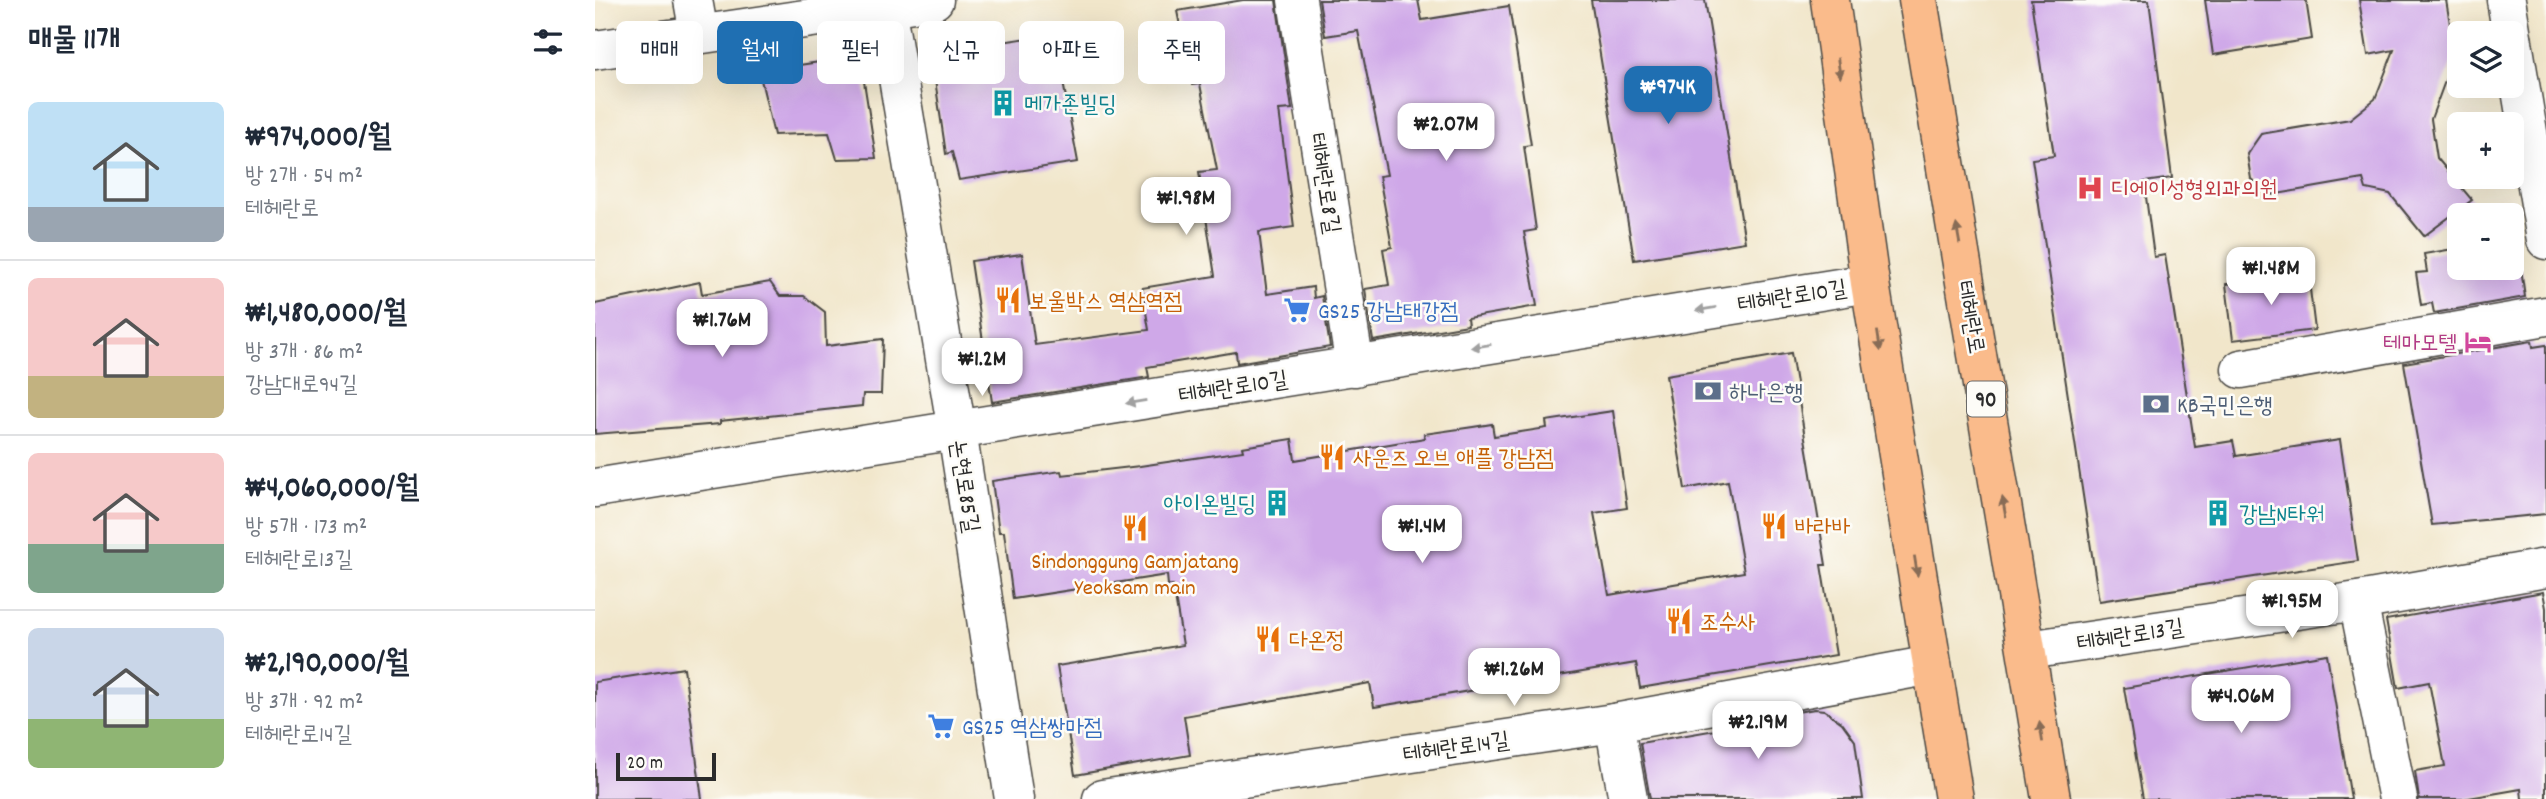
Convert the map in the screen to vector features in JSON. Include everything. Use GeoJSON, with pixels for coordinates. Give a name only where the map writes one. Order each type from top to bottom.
{"type":"FeatureCollection","features":[{"type":"Feature","properties":{"kind":"main road"},"geometry":{"type":"LineString","coordinates":[[1829,0],[1870,282],[1954,799]]}},
{"type":"Feature","properties":{"kind":"main road","name":"테헤란로"},"geometry":{"type":"LineString","coordinates":[[1918,0],[2051,799]]}},
{"type":"Feature","properties":{"kind":"street"},"geometry":{"type":"LineString","coordinates":[[595,50],[696,17],[934,0]]}},
{"type":"Feature","properties":{"kind":"street","name":"테헤란로8길"},"geometry":{"type":"LineString","coordinates":[[1297,0],[1356,367]]}},
{"type":"Feature","properties":{"kind":"street"},"geometry":{"type":"LineString","coordinates":[[2506,0],[2539,160],[2546,240]]}},
{"type":"Feature","properties":{"kind":"street","name":"논현로85길"},"geometry":{"type":"LineString","coordinates":[[885,4],[957,431],[1014,799]]}},
{"type":"Feature","properties":{"kind":"street","name":"테헤란로10길"},"geometry":{"type":"LineString","coordinates":[[595,488],[1870,282]]}},
{"type":"Feature","properties":{"kind":"street"},"geometry":{"type":"LineString","coordinates":[[2241,369],[2546,316]]}},
{"type":"Feature","properties":{"kind":"street","name":"테헤란로13길"},"geometry":{"type":"LineString","coordinates":[[2028,650],[2358,601],[2546,568]]}},
{"type":"Feature","properties":{"kind":"street"},"geometry":{"type":"LineString","coordinates":[[2358,601],[2398,799]]}},
{"type":"Feature","properties":{"kind":"street","name":"테헤란로14길"},"geometry":{"type":"LineString","coordinates":[[1102,799],[1614,723],[1932,665]]}},
{"type":"Feature","properties":{"kind":"street"},"geometry":{"type":"LineString","coordinates":[[1614,723],[1628,799]]}},
{"type":"Feature","properties":{"kind":"building"},"geometry":{"type":"Polygon","coordinates":[[[1243,0],[1276,0],[1292,109],[1279,110],[1294,227],[1259,232],[1267,294],[1313,287],[1314,298],[1322,296],[1330,347],[1237,363],[1236,352],[1147,367],[1149,377],[992,402],[971,261],[1022,254],[1035,345],[1149,330],[1142,288],[1215,276],[1199,172],[1217,170],[1200,84],[1225,84],[1225,21],[1179,21],[1177,11],[1243,0]]]}},
{"type":"Feature","properties":{"kind":"building"},"geometry":{"type":"Polygon","coordinates":[[[1319,0],[1418,0],[1422,20],[1509,6],[1531,145],[1524,146],[1536,230],[1524,232],[1537,306],[1467,318],[1468,325],[1373,341],[1365,289],[1389,285],[1383,249],[1392,247],[1379,176],[1387,175],[1358,31],[1325,36],[1319,0]]]}},
{"type":"Feature","properties":{"kind":"building"},"geometry":{"type":"Polygon","coordinates":[[[1591,0],[1705,0],[1745,242],[1634,260],[1591,0]]]}},
{"type":"Feature","properties":{"kind":"building"},"geometry":{"type":"Polygon","coordinates":[[[2031,0],[2149,0],[2172,178],[2144,182],[2154,257],[2165,255],[2195,447],[2233,441],[2236,456],[2340,440],[2358,561],[2099,601],[2032,159],[2054,156],[2031,0]]]}},
{"type":"Feature","properties":{"kind":"building"},"geometry":{"type":"Polygon","coordinates":[[[2205,0],[2306,0],[2312,39],[2213,55],[2205,0]]]}},
{"type":"Feature","properties":{"kind":"building"},"geometry":{"type":"Polygon","coordinates":[[[2359,0],[2446,0],[2450,21],[2447,21],[2447,76],[2431,119],[2437,158],[2447,170],[2447,189],[2463,189],[2472,200],[2468,203],[2447,203],[2447,219],[2424,236],[2390,194],[2366,189],[2363,179],[2271,195],[2251,179],[2247,154],[2261,134],[2350,119],[2375,99],[2394,50],[2368,55],[2359,0]]]}},
{"type":"Feature","properties":{"kind":"building","name":"메가존빌딩"},"geometry":{"type":"Polygon","coordinates":[[[1019,39],[1019,84],[1063,84],[1078,162],[959,180],[952,152],[946,154],[936,84],[1005,84],[1005,42],[1019,39]]]}},
{"type":"Feature","properties":{"kind":"building"},"geometry":{"type":"Polygon","coordinates":[[[817,62],[817,84],[864,84],[876,158],[837,159],[829,133],[774,135],[762,84],[803,84],[803,64],[817,62]]]}},
{"type":"Feature","properties":{"kind":"building"},"geometry":{"type":"Polygon","coordinates":[[[2447,250],[2447,280],[2523,280],[2525,297],[2434,313],[2432,303],[2421,305],[2416,273],[2427,272],[2424,254],[2447,250]]]}},
{"type":"Feature","properties":{"kind":"building"},"geometry":{"type":"Polygon","coordinates":[[[2308,273],[2315,330],[2233,340],[2226,284],[2308,273]]]}},
{"type":"Feature","properties":{"kind":"building"},"geometry":{"type":"Polygon","coordinates":[[[700,282],[702,294],[770,282],[780,296],[804,296],[825,312],[826,346],[883,339],[881,394],[863,394],[862,406],[720,421],[720,424],[595,434],[595,304],[700,282]]]}},
{"type":"Feature","properties":{"kind":"building"},"geometry":{"type":"Polygon","coordinates":[[[2532,341],[2533,347],[2546,345],[2546,514],[2432,525],[2404,363],[2532,341]]]}},
{"type":"Feature","properties":{"kind":"building"},"geometry":{"type":"Polygon","coordinates":[[[1791,353],[1826,565],[1821,565],[1836,655],[1640,688],[1636,663],[1374,707],[1370,683],[1184,716],[1190,755],[1075,775],[1057,666],[1183,645],[1173,585],[1168,585],[1167,575],[1013,599],[1004,532],[999,532],[992,481],[1061,471],[1062,475],[1140,466],[1243,451],[1242,447],[1292,439],[1295,460],[1425,438],[1424,434],[1492,424],[1494,436],[1547,428],[1546,421],[1613,411],[1627,508],[1594,513],[1609,595],[1744,572],[1728,481],[1685,489],[1666,375],[1791,353]]]}},
{"type":"Feature","properties":{"kind":"building"},"geometry":{"type":"Polygon","coordinates":[[[2543,592],[2546,608],[2546,799],[2522,799],[2521,789],[2463,799],[2419,799],[2415,771],[2445,766],[2429,682],[2398,688],[2386,620],[2543,592]]]}},
{"type":"Feature","properties":{"kind":"building"},"geometry":{"type":"Polygon","coordinates":[[[2327,654],[2351,799],[2143,799],[2124,688],[2327,654]]]}},
{"type":"Feature","properties":{"kind":"building"},"geometry":{"type":"Polygon","coordinates":[[[684,668],[702,799],[595,799],[595,682],[684,668]]]}},
{"type":"Feature","properties":{"kind":"building"},"geometry":{"type":"Polygon","coordinates":[[[1815,709],[1824,710],[1842,723],[1855,741],[1863,799],[1650,799],[1640,743],[1762,722],[1761,718],[1815,709]]]}},
{"type":"Feature","properties":{"kind":"place","name":"메가존빌딩"},"geometry":{"type":"Point","coordinates":[1003,103]}},
{"type":"Feature","properties":{"kind":"place","name":"디에이성형외과의원"},"geometry":{"type":"Point","coordinates":[2090,188]}},
{"type":"Feature","properties":{"kind":"place","name":"보울박스 역삼역점"},"geometry":{"type":"Point","coordinates":[1008,300]}},
{"type":"Feature","properties":{"kind":"place","name":"GS25 강남태강점"},"geometry":{"type":"Point","coordinates":[1297,310]}},
{"type":"Feature","properties":{"kind":"place","name":"테마모텔"},"geometry":{"type":"Point","coordinates":[2478,342]}},
{"type":"Feature","properties":{"kind":"place","name":"하나은행"},"geometry":{"type":"Point","coordinates":[1708,391]}},
{"type":"Feature","properties":{"kind":"place","name":"KB국민은행"},"geometry":{"type":"Point","coordinates":[2156,404]}},
{"type":"Feature","properties":{"kind":"place","name":"사운즈 오브 애플 강남점"},"geometry":{"type":"Point","coordinates":[1332,457]}},
{"type":"Feature","properties":{"kind":"place","name":"아이온빌딩"},"geometry":{"type":"Point","coordinates":[1277,503]}},
{"type":"Feature","properties":{"kind":"place","name":"강남N타워"},"geometry":{"type":"Point","coordinates":[2218,513]}},
{"type":"Feature","properties":{"kind":"place","name":"바라바"},"geometry":{"type":"Point","coordinates":[1774,526]}},
{"type":"Feature","properties":{"kind":"place","name":"Sindonggung Gamjatang Yeoksam main"},"geometry":{"type":"Point","coordinates":[1135,528]}},
{"type":"Feature","properties":{"kind":"place","name":"조수사"},"geometry":{"type":"Point","coordinates":[1679,621]}},
{"type":"Feature","properties":{"kind":"place","name":"다온정"},"geometry":{"type":"Point","coordinates":[1268,639]}},
{"type":"Feature","properties":{"kind":"place","name":"GS25 역삼쌍마점"},"geometry":{"type":"Point","coordinates":[941,726]}}]}
